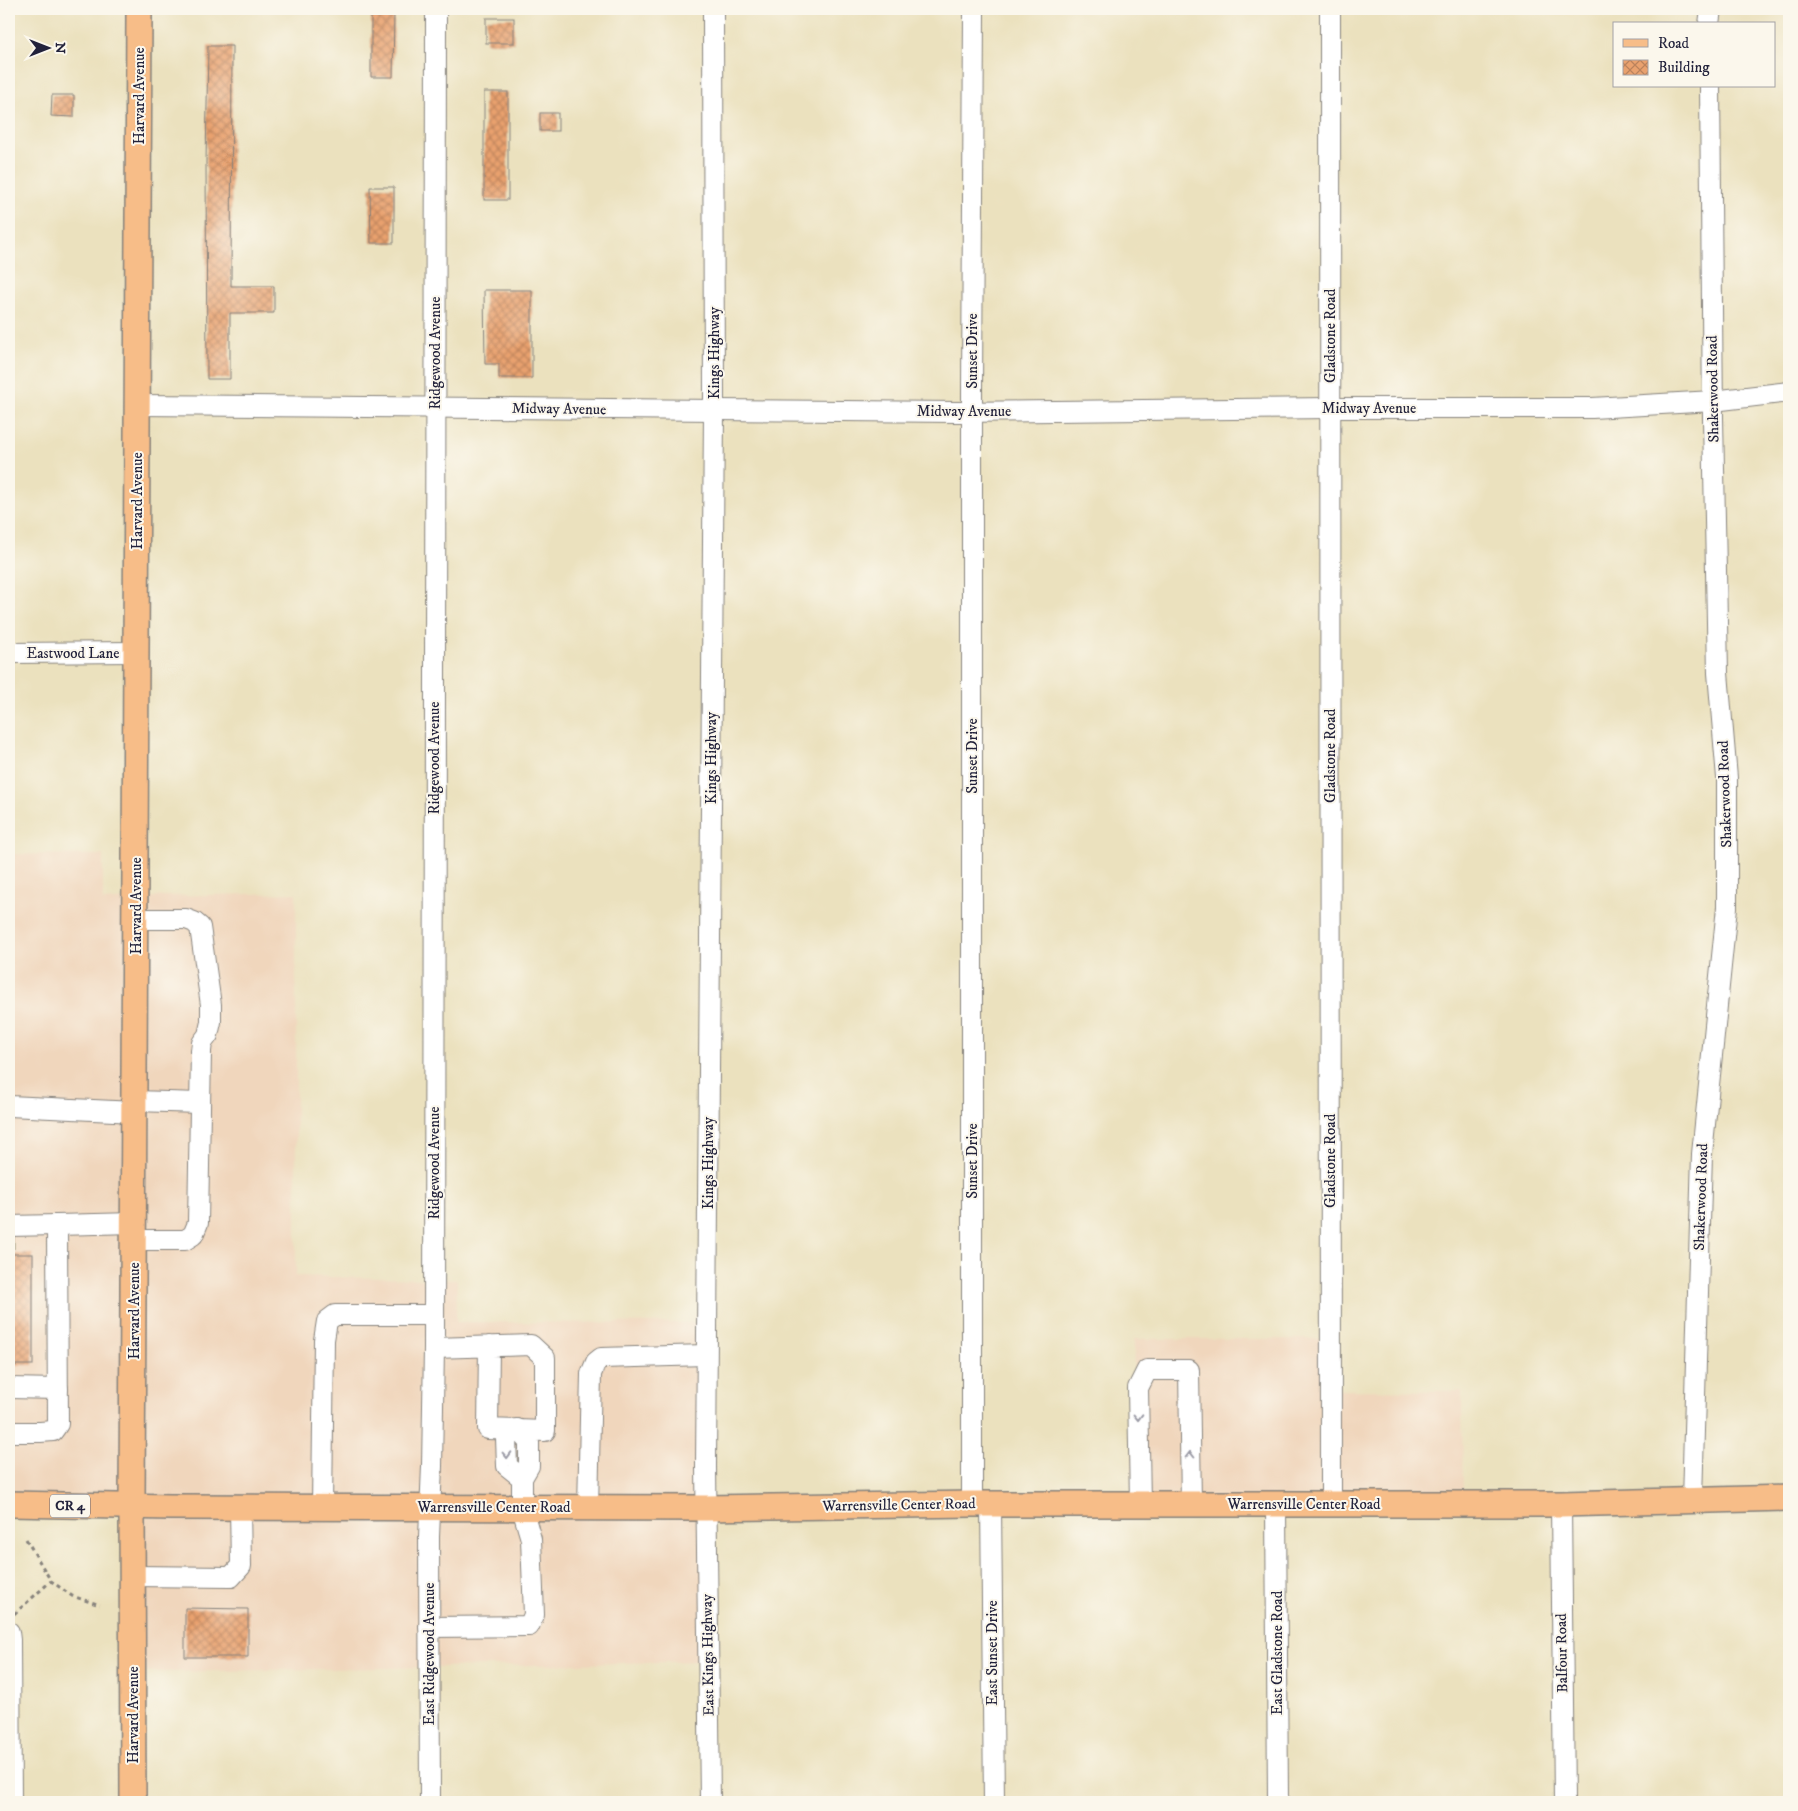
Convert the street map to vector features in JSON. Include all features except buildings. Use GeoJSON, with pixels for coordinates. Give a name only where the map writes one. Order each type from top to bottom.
{"type":"FeatureCollection","features":[{"type":"Feature","properties":{"kind":"main road","name":"Harvard Avenue"},"geometry":{"type":"LineString","coordinates":[[133,1802],[132,1506],[139,9]]}},
{"type":"Feature","properties":{"kind":"main road","name":"Warrensville Center Road"},"geometry":{"type":"LineString","coordinates":[[9,1504],[240,1508],[706,1508],[982,1504],[1561,1504],[1789,1498]]}},
{"type":"Feature","properties":{"kind":"street","name":"Ridgewood Avenue"},"geometry":{"type":"LineString","coordinates":[[430,1507],[434,1348],[436,9]]}},
{"type":"Feature","properties":{"kind":"street","name":"Kings Highway"},"geometry":{"type":"LineString","coordinates":[[706,1508],[714,411],[713,9]]}},
{"type":"Feature","properties":{"kind":"street","name":"Sunset Drive"},"geometry":{"type":"LineString","coordinates":[[974,9],[972,412],[982,1504]]}},
{"type":"Feature","properties":{"kind":"street","name":"Gladstone Road"},"geometry":{"type":"LineString","coordinates":[[1330,9],[1331,1504]]}},
{"type":"Feature","properties":{"kind":"street"},"geometry":{"type":"LineString","coordinates":[[1709,22],[1711,9]]}},
{"type":"Feature","properties":{"kind":"street","name":"Shakerwood Road"},"geometry":{"type":"LineString","coordinates":[[1692,1500],[1702,1154],[1727,907],[1727,778],[1718,674],[1710,88]]}},
{"type":"Feature","properties":{"kind":"street","name":"Midway Avenue"},"geometry":{"type":"LineString","coordinates":[[137,405],[972,412],[1330,408],[1592,408],[1713,401],[1789,392]]}},
{"type":"Feature","properties":{"kind":"street","name":"Eastwood Lane"},"geometry":{"type":"LineString","coordinates":[[9,653],[137,652]]}},
{"type":"Feature","properties":{"kind":"street"},"geometry":{"type":"LineString","coordinates":[[12,1232],[134,1232],[185,1240],[193,1235],[198,1223],[201,1051],[202,1043],[208,1034],[211,1022],[211,1005],[200,927],[186,919],[136,919]]}},
{"type":"Feature","properties":{"kind":"street"},"geometry":{"type":"LineString","coordinates":[[9,1106],[135,1106],[200,1103]]}},
{"type":"Feature","properties":{"kind":"street"},"geometry":{"type":"LineString","coordinates":[[9,1432],[53,1430],[58,1424],[57,1231]]}},
{"type":"Feature","properties":{"kind":"street"},"geometry":{"type":"LineString","coordinates":[[322,1507],[324,1340],[327,1321],[335,1315],[433,1315]]}},
{"type":"Feature","properties":{"kind":"street"},"geometry":{"type":"LineString","coordinates":[[434,1348],[488,1346],[531,1345],[545,1358],[545,1430],[488,1429],[488,1346]]}},
{"type":"Feature","properties":{"kind":"street"},"geometry":{"type":"LineString","coordinates":[[588,1508],[590,1374],[596,1362],[601,1358],[706,1355]]}},
{"type":"Feature","properties":{"kind":"street"},"geometry":{"type":"LineString","coordinates":[[1140,1504],[1138,1388],[1147,1370],[1189,1370],[1191,1504]]}},
{"type":"Feature","properties":{"kind":"street"},"geometry":{"type":"LineString","coordinates":[[9,1388],[58,1388]]}},
{"type":"Feature","properties":{"kind":"street"},"geometry":{"type":"LineString","coordinates":[[429,1627],[529,1626],[534,1615],[531,1540],[522,1508],[522,1478],[507,1466],[506,1438],[517,1429]]}},
{"type":"Feature","properties":{"kind":"street","name":"East Sunset Drive"},"geometry":{"type":"LineString","coordinates":[[982,1504],[994,1802]]}},
{"type":"Feature","properties":{"kind":"street","name":"East Gladstone Road"},"geometry":{"type":"LineString","coordinates":[[1276,1504],[1278,1802]]}},
{"type":"Feature","properties":{"kind":"street","name":"Balfour Road"},"geometry":{"type":"LineString","coordinates":[[1561,1504],[1564,1802]]}},
{"type":"Feature","properties":{"kind":"street","name":"East Ridgewood Avenue"},"geometry":{"type":"LineString","coordinates":[[430,1507],[430,1802]]}},
{"type":"Feature","properties":{"kind":"street"},"geometry":{"type":"LineString","coordinates":[[132,1576],[231,1577],[240,1566],[240,1508]]}},
{"type":"Feature","properties":{"kind":"street","name":"East Kings Highway"},"geometry":{"type":"LineString","coordinates":[[706,1508],[710,1802]]}},
{"type":"Feature","properties":{"kind":"street"},"geometry":{"type":"LineString","coordinates":[[9,1632],[10,1791]]}},
{"type":"Feature","properties":{"kind":"path"},"geometry":{"type":"LineString","coordinates":[[26,1539],[51,1581],[72,1596],[100,1605]]}},
{"type":"Feature","properties":{"kind":"path"},"geometry":{"type":"LineString","coordinates":[[9,1619],[51,1581]]}},
{"type":"Feature","properties":{"kind":"shaded area"},"geometry":{"type":"Polygon","coordinates":[[[9,854],[103,855],[103,901],[167,896],[296,893],[296,1276],[457,1280],[456,1322],[707,1323],[708,1661],[133,1671],[132,1506],[9,1504],[9,854]]]}},
{"type":"Feature","properties":{"kind":"shaded area"},"geometry":{"type":"Polygon","coordinates":[[[1134,1339],[1330,1339],[1331,1390],[1462,1391],[1463,1504],[1132,1504],[1134,1339]]]}},
{"type":"Feature","properties":{"kind":"tunnel"},"geometry":{"type":"LineString","coordinates":[[9,1239],[15,1239]]}}]}
